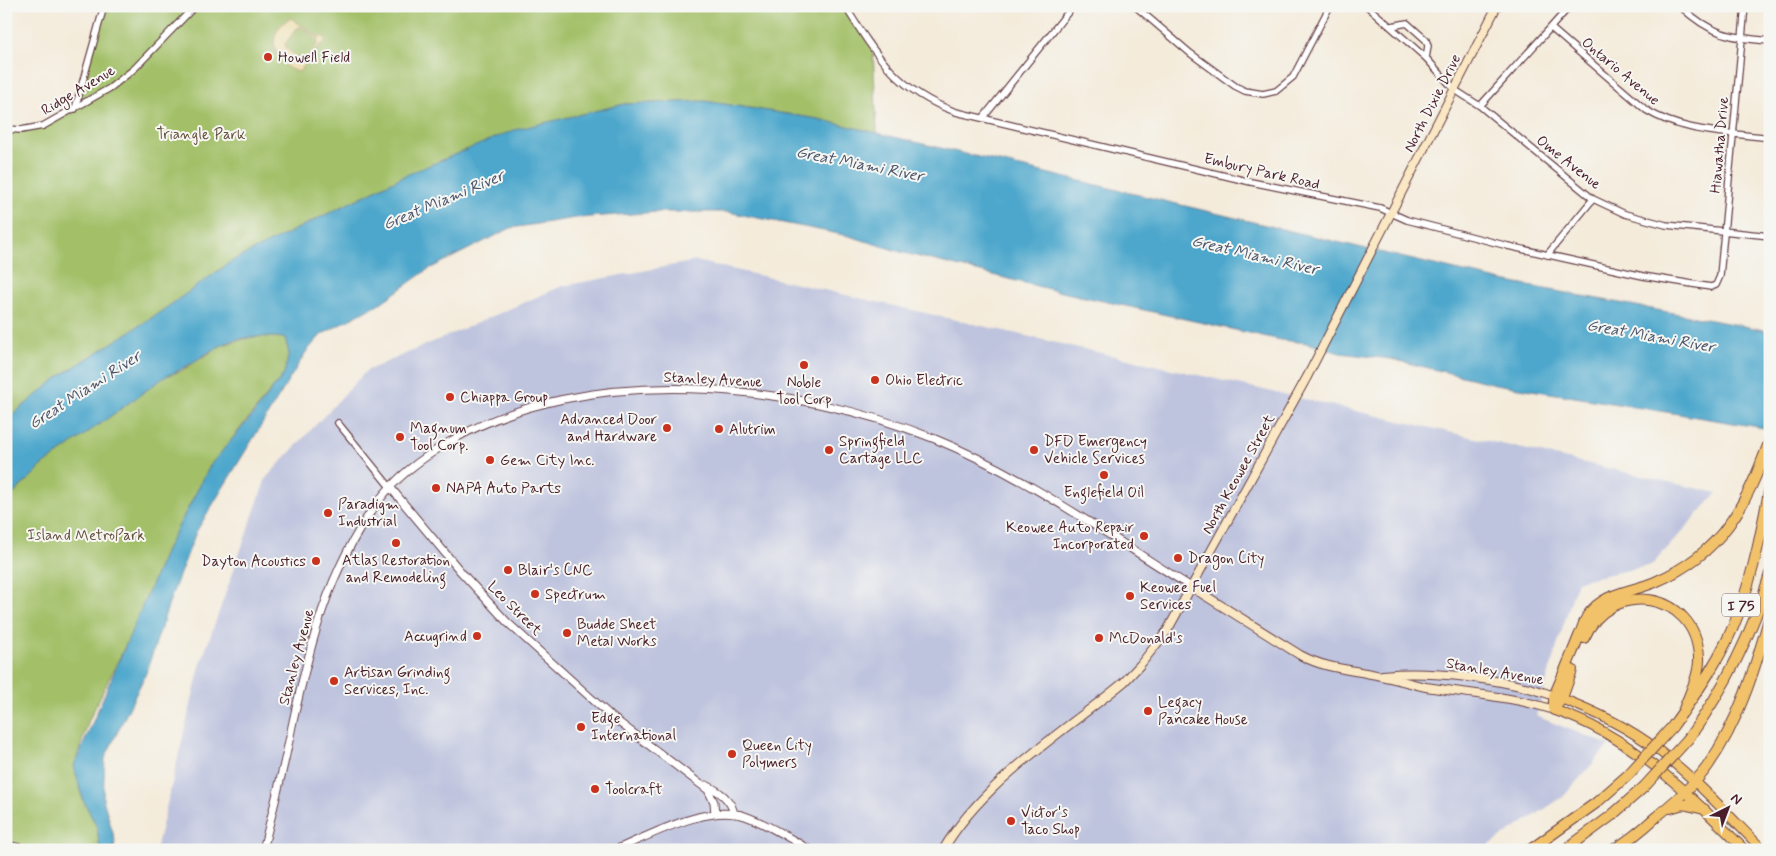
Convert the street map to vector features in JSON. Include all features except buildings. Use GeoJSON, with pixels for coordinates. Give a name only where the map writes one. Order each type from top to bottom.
{"type":"FeatureCollection","features":[{"type":"Feature","properties":{"kind":"highway"},"geometry":{"type":"LineString","coordinates":[[1554,710],[1588,616],[1600,603],[1623,590],[1653,583],[1680,570],[1701,556],[1720,538],[1745,503],[1770,440]]}},
{"type":"Feature","properties":{"kind":"highway","name":"I 75"},"geometry":{"type":"LineString","coordinates":[[1530,850],[1596,803],[1628,775],[1672,727],[1683,712],[1723,648],[1739,613],[1752,569],[1770,486]]}},
{"type":"Feature","properties":{"kind":"highway","name":"I 75"},"geometry":{"type":"LineString","coordinates":[[1565,850],[1611,816],[1644,787],[1688,739],[1710,709],[1742,652],[1770,574]]}},
{"type":"Feature","properties":{"kind":"highway"},"geometry":{"type":"LineString","coordinates":[[1558,697],[1587,631],[1600,614],[1614,604],[1632,599],[1653,600],[1670,607],[1682,615],[1697,642],[1700,659],[1683,712]]}},
{"type":"Feature","properties":{"kind":"highway"},"geometry":{"type":"LineString","coordinates":[[1613,850],[1666,809],[1686,791],[1707,766],[1736,718],[1748,688],[1770,616]]}},
{"type":"Feature","properties":{"kind":"highway"},"geometry":{"type":"LineString","coordinates":[[1666,809],[1683,804],[1704,809]]}},
{"type":"Feature","properties":{"kind":"main road","name":"North Dixie Drive"},"geometry":{"type":"LineString","coordinates":[[1353,289],[1497,6]]}},
{"type":"Feature","properties":{"kind":"main road","name":"North Keowee Street"},"geometry":{"type":"LineString","coordinates":[[942,850],[966,819],[1002,782],[1110,694],[1140,665],[1168,631],[1193,588],[1353,289]]}},
{"type":"Feature","properties":{"kind":"main road","name":"Stanley Avenue"},"geometry":{"type":"LineString","coordinates":[[1193,588],[1307,658],[1341,670],[1378,675],[1427,687],[1495,696],[1554,710],[1586,723],[1628,746],[1650,761],[1686,791],[1745,850]]}},
{"type":"Feature","properties":{"kind":"main road","name":"Stanley Avenue"},"geometry":{"type":"LineString","coordinates":[[1378,675],[1400,673],[1478,680],[1523,687],[1558,697],[1592,711],[1658,750],[1764,850]]}},
{"type":"Feature","properties":{"kind":"street"},"geometry":{"type":"LineString","coordinates":[[75,109],[104,6]]}},
{"type":"Feature","properties":{"kind":"street","name":"Ridge Avenue"},"geometry":{"type":"LineString","coordinates":[[6,129],[21,130],[43,126],[110,88],[134,69],[194,6]]}},
{"type":"Feature","properties":{"kind":"street","name":"Embury Park Road"},"geometry":{"type":"LineString","coordinates":[[845,6],[872,50],[884,65],[908,87],[946,109],[1251,182],[1380,208],[1407,220],[1546,255],[1643,276],[1711,287],[1715,286]]}},
{"type":"Feature","properties":{"kind":"street"},"geometry":{"type":"LineString","coordinates":[[982,118],[1073,6]]}},
{"type":"Feature","properties":{"kind":"street"},"geometry":{"type":"LineString","coordinates":[[1135,6],[1190,53],[1235,86],[1245,91],[1263,94],[1276,91],[1293,77],[1330,6]]}},
{"type":"Feature","properties":{"kind":"street","name":"Ome Avenue"},"geometry":{"type":"LineString","coordinates":[[1366,6],[1392,26],[1426,58],[1455,90],[1480,106],[1593,199],[1625,214],[1658,223],[1770,236]]}},
{"type":"Feature","properties":{"kind":"street"},"geometry":{"type":"LineString","coordinates":[[1480,106],[1570,6]]}},
{"type":"Feature","properties":{"kind":"street"},"geometry":{"type":"LineString","coordinates":[[1680,6],[1712,30],[1742,38],[1770,41]]}},
{"type":"Feature","properties":{"kind":"street","name":"Hiawatha Drive"},"geometry":{"type":"LineString","coordinates":[[1715,286],[1720,276],[1725,230],[1745,6]]}},
{"type":"Feature","properties":{"kind":"street"},"geometry":{"type":"LineString","coordinates":[[1392,26],[1407,23],[1418,31],[1428,46],[1426,58]]}},
{"type":"Feature","properties":{"kind":"street","name":"Ontario Avenue"},"geometry":{"type":"LineString","coordinates":[[1550,28],[1646,110],[1658,117],[1686,127],[1770,138]]}},
{"type":"Feature","properties":{"kind":"street"},"geometry":{"type":"LineString","coordinates":[[1546,255],[1593,199]]}},
{"type":"Feature","properties":{"kind":"street","name":"Stanley Avenue"},"geometry":{"type":"LineString","coordinates":[[263,850],[304,670],[318,618],[352,542],[390,487],[399,476],[413,466],[457,437],[498,419],[553,402],[601,393],[658,389],[730,391],[774,396],[858,413],[918,432],[963,451],[1024,484],[1193,588]]}},
{"type":"Feature","properties":{"kind":"street","name":"Leo Street"},"geometry":{"type":"LineString","coordinates":[[338,423],[461,572],[511,625],[612,717],[701,783],[724,796],[731,804],[734,814]]}},
{"type":"Feature","properties":{"kind":"street","name":"Leo Street"},"geometry":{"type":"LineString","coordinates":[[701,783],[712,796],[715,814]]}},
{"type":"Feature","properties":{"kind":"street"},"geometry":{"type":"LineString","coordinates":[[615,850],[680,823],[715,814],[734,814],[760,822],[810,850]]}},
{"type":"Feature","properties":{"kind":"street"},"geometry":{"type":"LineString","coordinates":[[6,845],[29,850]]}},
{"type":"Feature","properties":{"kind":"shaded area"},"geometry":{"type":"Polygon","coordinates":[[[696,261],[1717,493],[1652,565],[1577,581],[1536,716],[1609,745],[1563,797],[1482,850],[156,850],[200,666],[266,478],[366,371],[562,286],[696,261]]]}},
{"type":"Feature","properties":{"kind":"green space","name":"Triangle Park"},"geometry":{"type":"Polygon","coordinates":[[[104,6],[845,6],[873,50],[877,133],[818,119],[705,101],[624,104],[406,175],[232,261],[156,315],[60,376],[6,420],[6,129],[31,129],[75,109],[104,6]]]}},
{"type":"Feature","properties":{"kind":"green space","name":"Island MetroPark"},"geometry":{"type":"Polygon","coordinates":[[[256,336],[285,338],[289,353],[284,374],[211,465],[167,548],[131,634],[89,720],[74,766],[83,800],[97,827],[100,850],[6,850],[6,501],[43,465],[166,376],[181,371],[222,345],[256,336]]]}},
{"type":"Feature","properties":{"kind":"sand"},"geometry":{"type":"Polygon","coordinates":[[[291,18],[319,38],[322,36],[326,39],[325,43],[320,45],[299,72],[290,69],[277,56],[275,39],[277,31],[282,24],[291,18]],[[301,27],[297,28],[285,44],[286,48],[302,61],[306,60],[318,43],[317,39],[301,27]]]}},
{"type":"Feature","properties":{"kind":"water","name":"Great Miami River"},"geometry":{"type":"Polygon","coordinates":[[[705,101],[818,119],[1502,281],[1770,331],[1770,429],[1495,384],[1391,359],[1340,353],[1307,343],[1281,340],[1057,291],[904,253],[849,236],[728,212],[659,212],[576,218],[511,228],[427,270],[382,302],[321,335],[306,352],[196,532],[171,597],[146,673],[105,758],[103,799],[115,840],[114,850],[100,850],[97,827],[83,800],[74,766],[167,548],[211,464],[284,374],[289,353],[285,338],[244,338],[220,346],[180,370],[166,376],[43,465],[6,501],[6,420],[60,376],[156,315],[232,261],[406,175],[514,130],[624,104],[705,101]]]}},
{"type":"Feature","properties":{"kind":"place","name":"Howell Field"},"geometry":{"type":"Point","coordinates":[268,57]}},
{"type":"Feature","properties":{"kind":"place","name":"Noble Tool Corp"},"geometry":{"type":"Point","coordinates":[804,365]}},
{"type":"Feature","properties":{"kind":"place","name":"Ohio Electric"},"geometry":{"type":"Point","coordinates":[875,380]}},
{"type":"Feature","properties":{"kind":"place","name":"Chiappa Group"},"geometry":{"type":"Point","coordinates":[450,397]}},
{"type":"Feature","properties":{"kind":"place","name":"Advanced Door and Hardware"},"geometry":{"type":"Point","coordinates":[667,428]}},
{"type":"Feature","properties":{"kind":"place","name":"Alutrim"},"geometry":{"type":"Point","coordinates":[719,429]}},
{"type":"Feature","properties":{"kind":"place","name":"Magnum Tool Corp."},"geometry":{"type":"Point","coordinates":[400,437]}},
{"type":"Feature","properties":{"kind":"place","name":"Springfield Cartage LLC"},"geometry":{"type":"Point","coordinates":[829,450]}},
{"type":"Feature","properties":{"kind":"place","name":"DFD Emergency Vehicle Services"},"geometry":{"type":"Point","coordinates":[1034,450]}},
{"type":"Feature","properties":{"kind":"place","name":"Gem City Inc."},"geometry":{"type":"Point","coordinates":[490,460]}},
{"type":"Feature","properties":{"kind":"place","name":"Englefield Oil"},"geometry":{"type":"Point","coordinates":[1104,475]}},
{"type":"Feature","properties":{"kind":"place","name":"NAPA Auto Parts"},"geometry":{"type":"Point","coordinates":[436,488]}},
{"type":"Feature","properties":{"kind":"place","name":"Paradigm Industrial"},"geometry":{"type":"Point","coordinates":[328,513]}},
{"type":"Feature","properties":{"kind":"place","name":"Keowee Auto Repair Incorporated"},"geometry":{"type":"Point","coordinates":[1144,536]}},
{"type":"Feature","properties":{"kind":"place","name":"Atlas Restoration and Remodeling"},"geometry":{"type":"Point","coordinates":[396,543]}},
{"type":"Feature","properties":{"kind":"place","name":"Dragon City"},"geometry":{"type":"Point","coordinates":[1178,558]}},
{"type":"Feature","properties":{"kind":"place","name":"Dayton Acoustics"},"geometry":{"type":"Point","coordinates":[316,561]}},
{"type":"Feature","properties":{"kind":"place","name":"Blair's CNC"},"geometry":{"type":"Point","coordinates":[508,570]}},
{"type":"Feature","properties":{"kind":"place","name":"Spectrum"},"geometry":{"type":"Point","coordinates":[535,594]}},
{"type":"Feature","properties":{"kind":"place","name":"Keowee Fuel Services"},"geometry":{"type":"Point","coordinates":[1130,596]}},
{"type":"Feature","properties":{"kind":"place","name":"Budde Sheet Metal Works"},"geometry":{"type":"Point","coordinates":[567,633]}},
{"type":"Feature","properties":{"kind":"place","name":"Accugrind"},"geometry":{"type":"Point","coordinates":[477,636]}},
{"type":"Feature","properties":{"kind":"place","name":"McDonald's"},"geometry":{"type":"Point","coordinates":[1099,638]}},
{"type":"Feature","properties":{"kind":"place","name":"Artisan Grinding Services, Inc."},"geometry":{"type":"Point","coordinates":[334,681]}},
{"type":"Feature","properties":{"kind":"place","name":"Legacy Pancake House"},"geometry":{"type":"Point","coordinates":[1148,711]}},
{"type":"Feature","properties":{"kind":"place","name":"Edge International"},"geometry":{"type":"Point","coordinates":[581,727]}},
{"type":"Feature","properties":{"kind":"place","name":"Queen City Polymers"},"geometry":{"type":"Point","coordinates":[732,754]}},
{"type":"Feature","properties":{"kind":"place","name":"Toolcraft"},"geometry":{"type":"Point","coordinates":[595,789]}},
{"type":"Feature","properties":{"kind":"place","name":"Victor's Taco Shop"},"geometry":{"type":"Point","coordinates":[1011,821]}}]}
